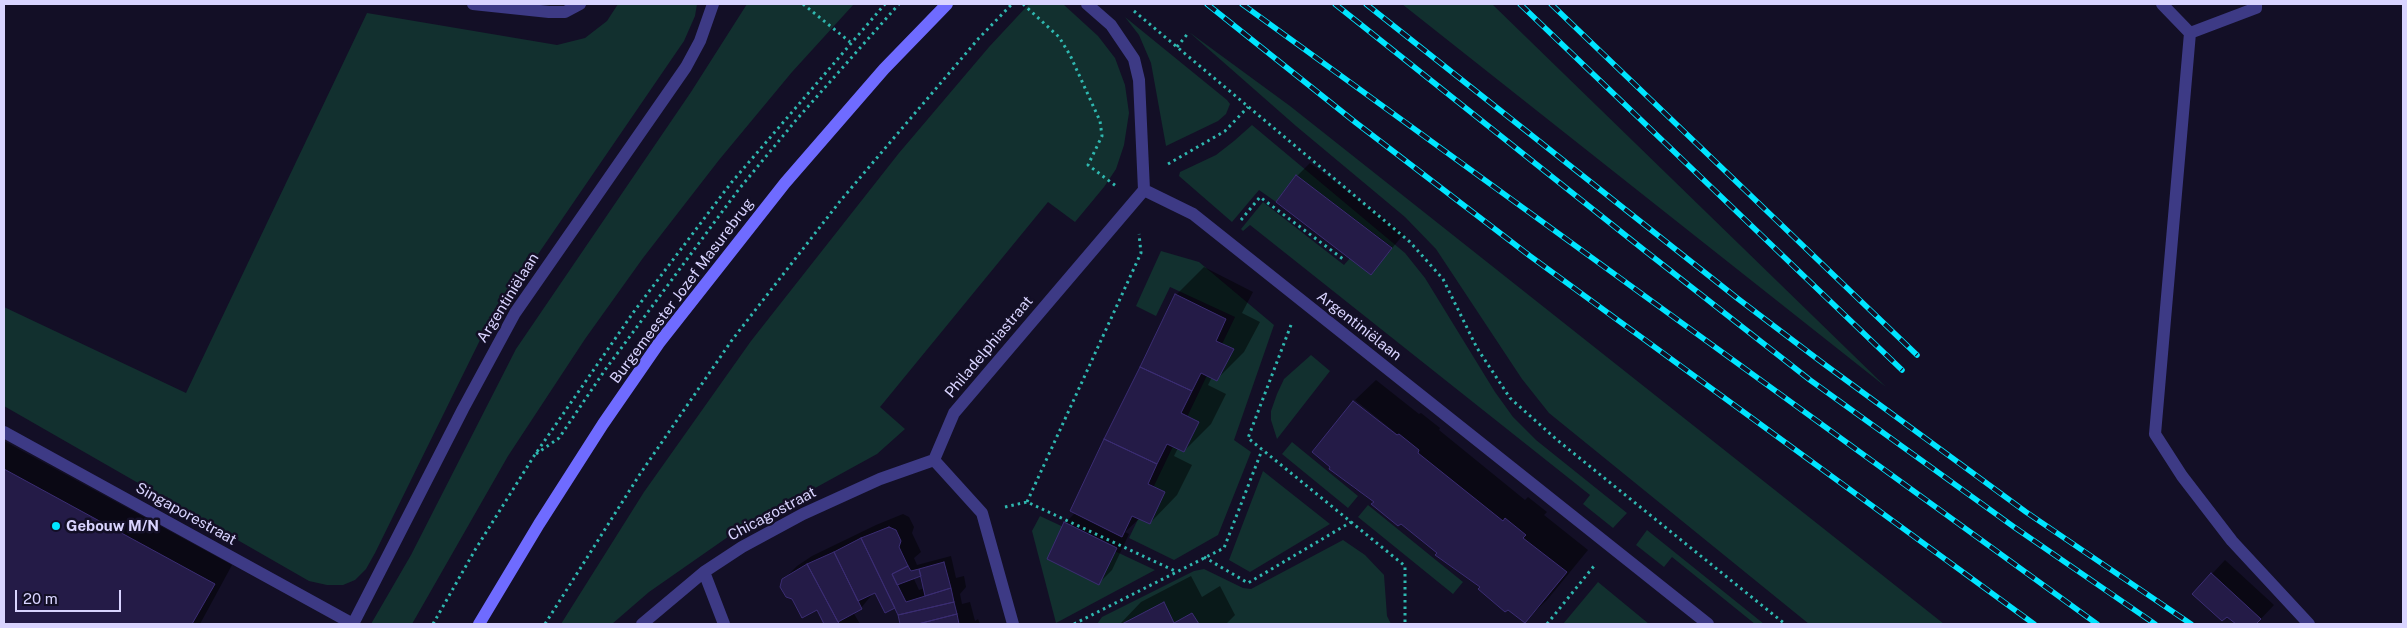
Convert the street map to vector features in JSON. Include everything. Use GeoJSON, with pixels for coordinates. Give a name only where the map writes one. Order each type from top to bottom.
{"type":"FeatureCollection","features":[{"type":"Feature","properties":{"kind":"street"},"geometry":{"type":"LineString","coordinates":[[473,4],[565,12],[580,4]]}},
{"type":"Feature","properties":{"kind":"street","name":"Argentiniëlaan"},"geometry":{"type":"LineString","coordinates":[[353,624],[458,418],[515,313],[686,66],[700,41],[714,4]]}},
{"type":"Feature","properties":{"kind":"street"},"geometry":{"type":"LineString","coordinates":[[1087,4],[1111,25],[1134,59],[1140,80],[1140,195]]}},
{"type":"Feature","properties":{"kind":"street"},"geometry":{"type":"LineString","coordinates":[[2162,4],[2190,33],[2155,434],[2182,476],[2232,541],[2265,580],[2309,624]]}},
{"type":"Feature","properties":{"kind":"street"},"geometry":{"type":"LineString","coordinates":[[2190,33],[2256,8],[2256,4]]}},
{"type":"Feature","properties":{"kind":"street","name":"Burgemeester Jozef Masurebrug"},"geometry":{"type":"LineString","coordinates":[[479,624],[561,490],[659,343],[785,183],[884,69],[946,5]]}},
{"type":"Feature","properties":{"kind":"street","name":"Argentiniëlaan"},"geometry":{"type":"LineString","coordinates":[[1140,195],[1193,214],[1708,624]]}},
{"type":"Feature","properties":{"kind":"street","name":"Philadelphiastraat"},"geometry":{"type":"LineString","coordinates":[[934,460],[954,413],[1140,195]]}},
{"type":"Feature","properties":{"kind":"street","name":"Singaporestraat"},"geometry":{"type":"LineString","coordinates":[[4,432],[353,624]]}},
{"type":"Feature","properties":{"kind":"street"},"geometry":{"type":"LineString","coordinates":[[934,460],[982,513],[1013,624]]}},
{"type":"Feature","properties":{"kind":"street","name":"Chicagostraat"},"geometry":{"type":"LineString","coordinates":[[642,624],[704,572],[742,547],[803,514],[880,479],[934,460]]}},
{"type":"Feature","properties":{"kind":"street"},"geometry":{"type":"LineString","coordinates":[[704,572],[724,624]]}},
{"type":"Feature","properties":{"kind":"path"},"geometry":{"type":"LineString","coordinates":[[803,4],[850,42]]}},
{"type":"Feature","properties":{"kind":"path"},"geometry":{"type":"LineString","coordinates":[[433,624],[475,550],[534,456],[635,310],[731,183],[850,42],[885,4]]}},
{"type":"Feature","properties":{"kind":"path"},"geometry":{"type":"LineString","coordinates":[[534,456],[559,438],[632,332],[739,189],[797,119],[899,4]]}},
{"type":"Feature","properties":{"kind":"path"},"geometry":{"type":"LineString","coordinates":[[546,624],[640,474],[732,340],[841,200],[979,38],[1012,4]]}},
{"type":"Feature","properties":{"kind":"path"},"geometry":{"type":"LineString","coordinates":[[1023,4],[1065,45],[1096,108],[1102,136],[1088,165],[1140,195]]}},
{"type":"Feature","properties":{"kind":"path"},"geometry":{"type":"LineString","coordinates":[[1132,10],[1177,46],[1416,250],[1443,279],[1477,348],[1510,398],[1556,439],[1785,624]]}},
{"type":"Feature","properties":{"kind":"path"},"geometry":{"type":"LineString","coordinates":[[1177,46],[1189,32]]}},
{"type":"Feature","properties":{"kind":"path"},"geometry":{"type":"LineString","coordinates":[[1027,502],[1141,253],[1140,195],[1172,160],[1225,131],[1248,107]]}},
{"type":"Feature","properties":{"kind":"path"},"geometry":{"type":"LineString","coordinates":[[1224,239],[1260,197],[1343,259]]}},
{"type":"Feature","properties":{"kind":"path"},"geometry":{"type":"LineString","coordinates":[[1300,301],[1248,438],[1405,566],[1405,624]]}},
{"type":"Feature","properties":{"kind":"path"},"geometry":{"type":"LineString","coordinates":[[1074,624],[1081,623],[1224,548],[1262,450]]}},
{"type":"Feature","properties":{"kind":"path"},"geometry":{"type":"LineString","coordinates":[[982,513],[1027,502],[1176,572]]}},
{"type":"Feature","properties":{"kind":"path"},"geometry":{"type":"LineString","coordinates":[[1204,558],[1248,583],[1351,522]]}},
{"type":"Feature","properties":{"kind":"path"},"geometry":{"type":"LineString","coordinates":[[1547,624],[1610,546]]}},
{"type":"Feature","properties":{"kind":"green space"},"geometry":{"type":"Polygon","coordinates":[[[618,4],[697,4],[695,16],[684,41],[482,336],[375,553],[366,569],[355,580],[343,585],[327,585],[309,581],[4,406],[4,307],[186,393],[367,13],[557,45],[585,38],[607,21],[618,4]]]}},
{"type":"Feature","properties":{"kind":"green space"},"geometry":{"type":"Polygon","coordinates":[[[747,4],[854,4],[792,72],[719,160],[643,258],[585,339],[508,456],[412,624],[371,624],[411,555],[516,349],[691,92],[747,4]]]}},
{"type":"Feature","properties":{"kind":"green space"},"geometry":{"type":"Polygon","coordinates":[[[1029,4],[1063,4],[1098,36],[1115,58],[1125,85],[1129,113],[1124,145],[1116,169],[1104,187],[1075,222],[1048,202],[880,407],[905,429],[877,454],[735,532],[649,592],[612,624],[561,624],[644,492],[751,341],[899,153],[989,47],[1029,4]]]}},
{"type":"Feature","properties":{"kind":"green space"},"geometry":{"type":"Polygon","coordinates":[[[1402,4],[1492,4],[1886,387],[1402,4]]]}},
{"type":"Feature","properties":{"kind":"green space"},"geometry":{"type":"Polygon","coordinates":[[[1125,17],[1227,100],[1230,104],[1226,114],[1218,121],[1166,146],[1151,63],[1139,35],[1125,17]]]}},
{"type":"Feature","properties":{"kind":"green space"},"geometry":{"type":"Polygon","coordinates":[[[1189,32],[1290,106],[1944,624],[1809,624],[1549,413],[1522,379],[1436,249],[1405,217],[1296,126],[1189,32]]]}},
{"type":"Feature","properties":{"kind":"green space"},"geometry":{"type":"Polygon","coordinates":[[[1252,125],[1405,253],[1425,278],[1495,392],[1513,417],[1536,440],[1627,513],[1613,528],[1583,504],[1590,495],[1250,225],[1243,231],[1241,229],[1263,202],[1344,265],[1350,258],[1371,274],[1392,247],[1296,175],[1276,202],[1259,190],[1232,222],[1179,176],[1180,172],[1216,155],[1252,125]]]}},
{"type":"Feature","properties":{"kind":"green space"},"geometry":{"type":"Polygon","coordinates":[[[1161,251],[1199,262],[1274,325],[1234,440],[1251,452],[1218,535],[1174,560],[1129,538],[1235,317],[1170,287],[1156,316],[1136,306],[1161,251]]]}},
{"type":"Feature","properties":{"kind":"green space"},"geometry":{"type":"Polygon","coordinates":[[[1311,355],[1330,371],[1277,439],[1271,420],[1271,411],[1277,394],[1284,379],[1311,355]]]}},
{"type":"Feature","properties":{"kind":"green space"},"geometry":{"type":"Polygon","coordinates":[[[1292,442],[1358,496],[1348,508],[1282,454],[1292,442]]]}},
{"type":"Feature","properties":{"kind":"green space"},"geometry":{"type":"Polygon","coordinates":[[[1263,471],[1330,524],[1250,572],[1229,560],[1263,471]]]}},
{"type":"Feature","properties":{"kind":"green space"},"geometry":{"type":"Polygon","coordinates":[[[1368,505],[1463,582],[1453,594],[1358,517],[1368,505]]]}},
{"type":"Feature","properties":{"kind":"green space"},"geometry":{"type":"Polygon","coordinates":[[[1040,516],[1155,570],[1056,623],[1032,531],[1040,516]]]}},
{"type":"Feature","properties":{"kind":"green space"},"geometry":{"type":"Polygon","coordinates":[[[1647,530],[1764,624],[1755,624],[1672,557],[1664,567],[1636,545],[1647,530]]]}},
{"type":"Feature","properties":{"kind":"green space"},"geometry":{"type":"Polygon","coordinates":[[[1343,540],[1365,555],[1384,575],[1387,616],[1391,624],[1097,624],[1102,617],[1194,571],[1204,569],[1243,588],[1251,589],[1343,540]]]}},
{"type":"Feature","properties":{"kind":"green space"},"geometry":{"type":"Polygon","coordinates":[[[1598,582],[1649,624],[1563,624],[1598,582]]]}},
{"type":"Feature","properties":{"kind":"building"},"geometry":{"type":"Polygon","coordinates":[[[1296,175],[1392,248],[1371,275],[1276,202],[1296,175]]]}},
{"type":"Feature","properties":{"kind":"building"},"geometry":{"type":"Polygon","coordinates":[[[1175,294],[1226,319],[1216,341],[1234,349],[1217,381],[1201,373],[1192,391],[1140,367],[1175,294]]]}},
{"type":"Feature","properties":{"kind":"building"},"geometry":{"type":"Polygon","coordinates":[[[1140,367],[1192,391],[1181,413],[1199,422],[1184,452],[1167,444],[1157,464],[1104,439],[1140,367]]]}},
{"type":"Feature","properties":{"kind":"building"},"geometry":{"type":"Polygon","coordinates":[[[1353,401],[1419,450],[1418,453],[1503,521],[1505,518],[1526,535],[1523,538],[1567,572],[1525,623],[1508,610],[1505,612],[1478,589],[1480,587],[1435,555],[1437,553],[1401,524],[1398,526],[1371,504],[1374,502],[1329,469],[1330,467],[1312,452],[1353,401]]]}},
{"type":"Feature","properties":{"kind":"building"},"geometry":{"type":"Polygon","coordinates":[[[1104,439],[1157,464],[1148,484],[1165,492],[1150,524],[1132,516],[1122,537],[1070,511],[1104,439]]]}},
{"type":"Feature","properties":{"kind":"building","name":"Gebouw M/N"},"geometry":{"type":"Polygon","coordinates":[[[4,469],[215,584],[192,624],[4,624],[4,469]]]}},
{"type":"Feature","properties":{"kind":"building"},"geometry":{"type":"Polygon","coordinates":[[[1064,522],[1117,548],[1099,585],[1047,559],[1064,522]]]}},
{"type":"Feature","properties":{"kind":"building"},"geometry":{"type":"Polygon","coordinates":[[[889,527],[896,530],[901,541],[899,547],[908,566],[892,574],[906,602],[951,588],[954,602],[898,615],[861,538],[889,527]]]}},
{"type":"Feature","properties":{"kind":"building"},"geometry":{"type":"Polygon","coordinates":[[[861,538],[895,608],[885,613],[875,593],[858,601],[834,552],[861,538]]]}},
{"type":"Feature","properties":{"kind":"building"},"geometry":{"type":"Polygon","coordinates":[[[834,552],[862,609],[838,622],[807,564],[834,552]]]}},
{"type":"Feature","properties":{"kind":"building"},"geometry":{"type":"Polygon","coordinates":[[[944,562],[951,588],[925,596],[919,569],[944,562]]]}},
{"type":"Feature","properties":{"kind":"building"},"geometry":{"type":"Polygon","coordinates":[[[807,564],[840,624],[824,624],[817,610],[802,618],[792,599],[786,597],[780,587],[782,579],[807,564]]]}},
{"type":"Feature","properties":{"kind":"building"},"geometry":{"type":"Polygon","coordinates":[[[908,566],[911,571],[919,569],[921,576],[897,585],[892,574],[908,566]]]}},
{"type":"Feature","properties":{"kind":"building"},"geometry":{"type":"Polygon","coordinates":[[[2211,573],[2261,619],[2256,624],[2236,624],[2227,617],[2222,621],[2192,594],[2211,573]]]}},
{"type":"Feature","properties":{"kind":"building"},"geometry":{"type":"Polygon","coordinates":[[[954,602],[957,614],[918,624],[900,624],[898,615],[954,602]]]}},
{"type":"Feature","properties":{"kind":"building"},"geometry":{"type":"Polygon","coordinates":[[[1164,602],[1174,623],[1192,613],[1199,624],[1122,624],[1164,602]]]}},
{"type":"Feature","properties":{"kind":"building"},"geometry":{"type":"Polygon","coordinates":[[[957,614],[959,624],[918,624],[957,614]]]}},
{"type":"Feature","properties":{"kind":"railway"},"geometry":{"type":"LineString","coordinates":[[1207,4],[1355,122],[1530,256],[2034,624]]}},
{"type":"Feature","properties":{"kind":"railway"},"geometry":{"type":"LineString","coordinates":[[1242,4],[2097,624]]}},
{"type":"Feature","properties":{"kind":"railway"},"geometry":{"type":"LineString","coordinates":[[1335,4],[1810,380],[2014,527],[2155,624]]}},
{"type":"Feature","properties":{"kind":"railway"},"geometry":{"type":"LineString","coordinates":[[1366,4],[1737,298],[1824,364],[2026,512],[2191,624]]}},
{"type":"Feature","properties":{"kind":"railway"},"geometry":{"type":"LineString","coordinates":[[1520,4],[1902,370]]}},
{"type":"Feature","properties":{"kind":"railway"},"geometry":{"type":"LineString","coordinates":[[1551,4],[1917,355]]}},
{"type":"Feature","properties":{"kind":"place","name":"Gebouw M/N"},"geometry":{"type":"Point","coordinates":[56,526]}}]}
